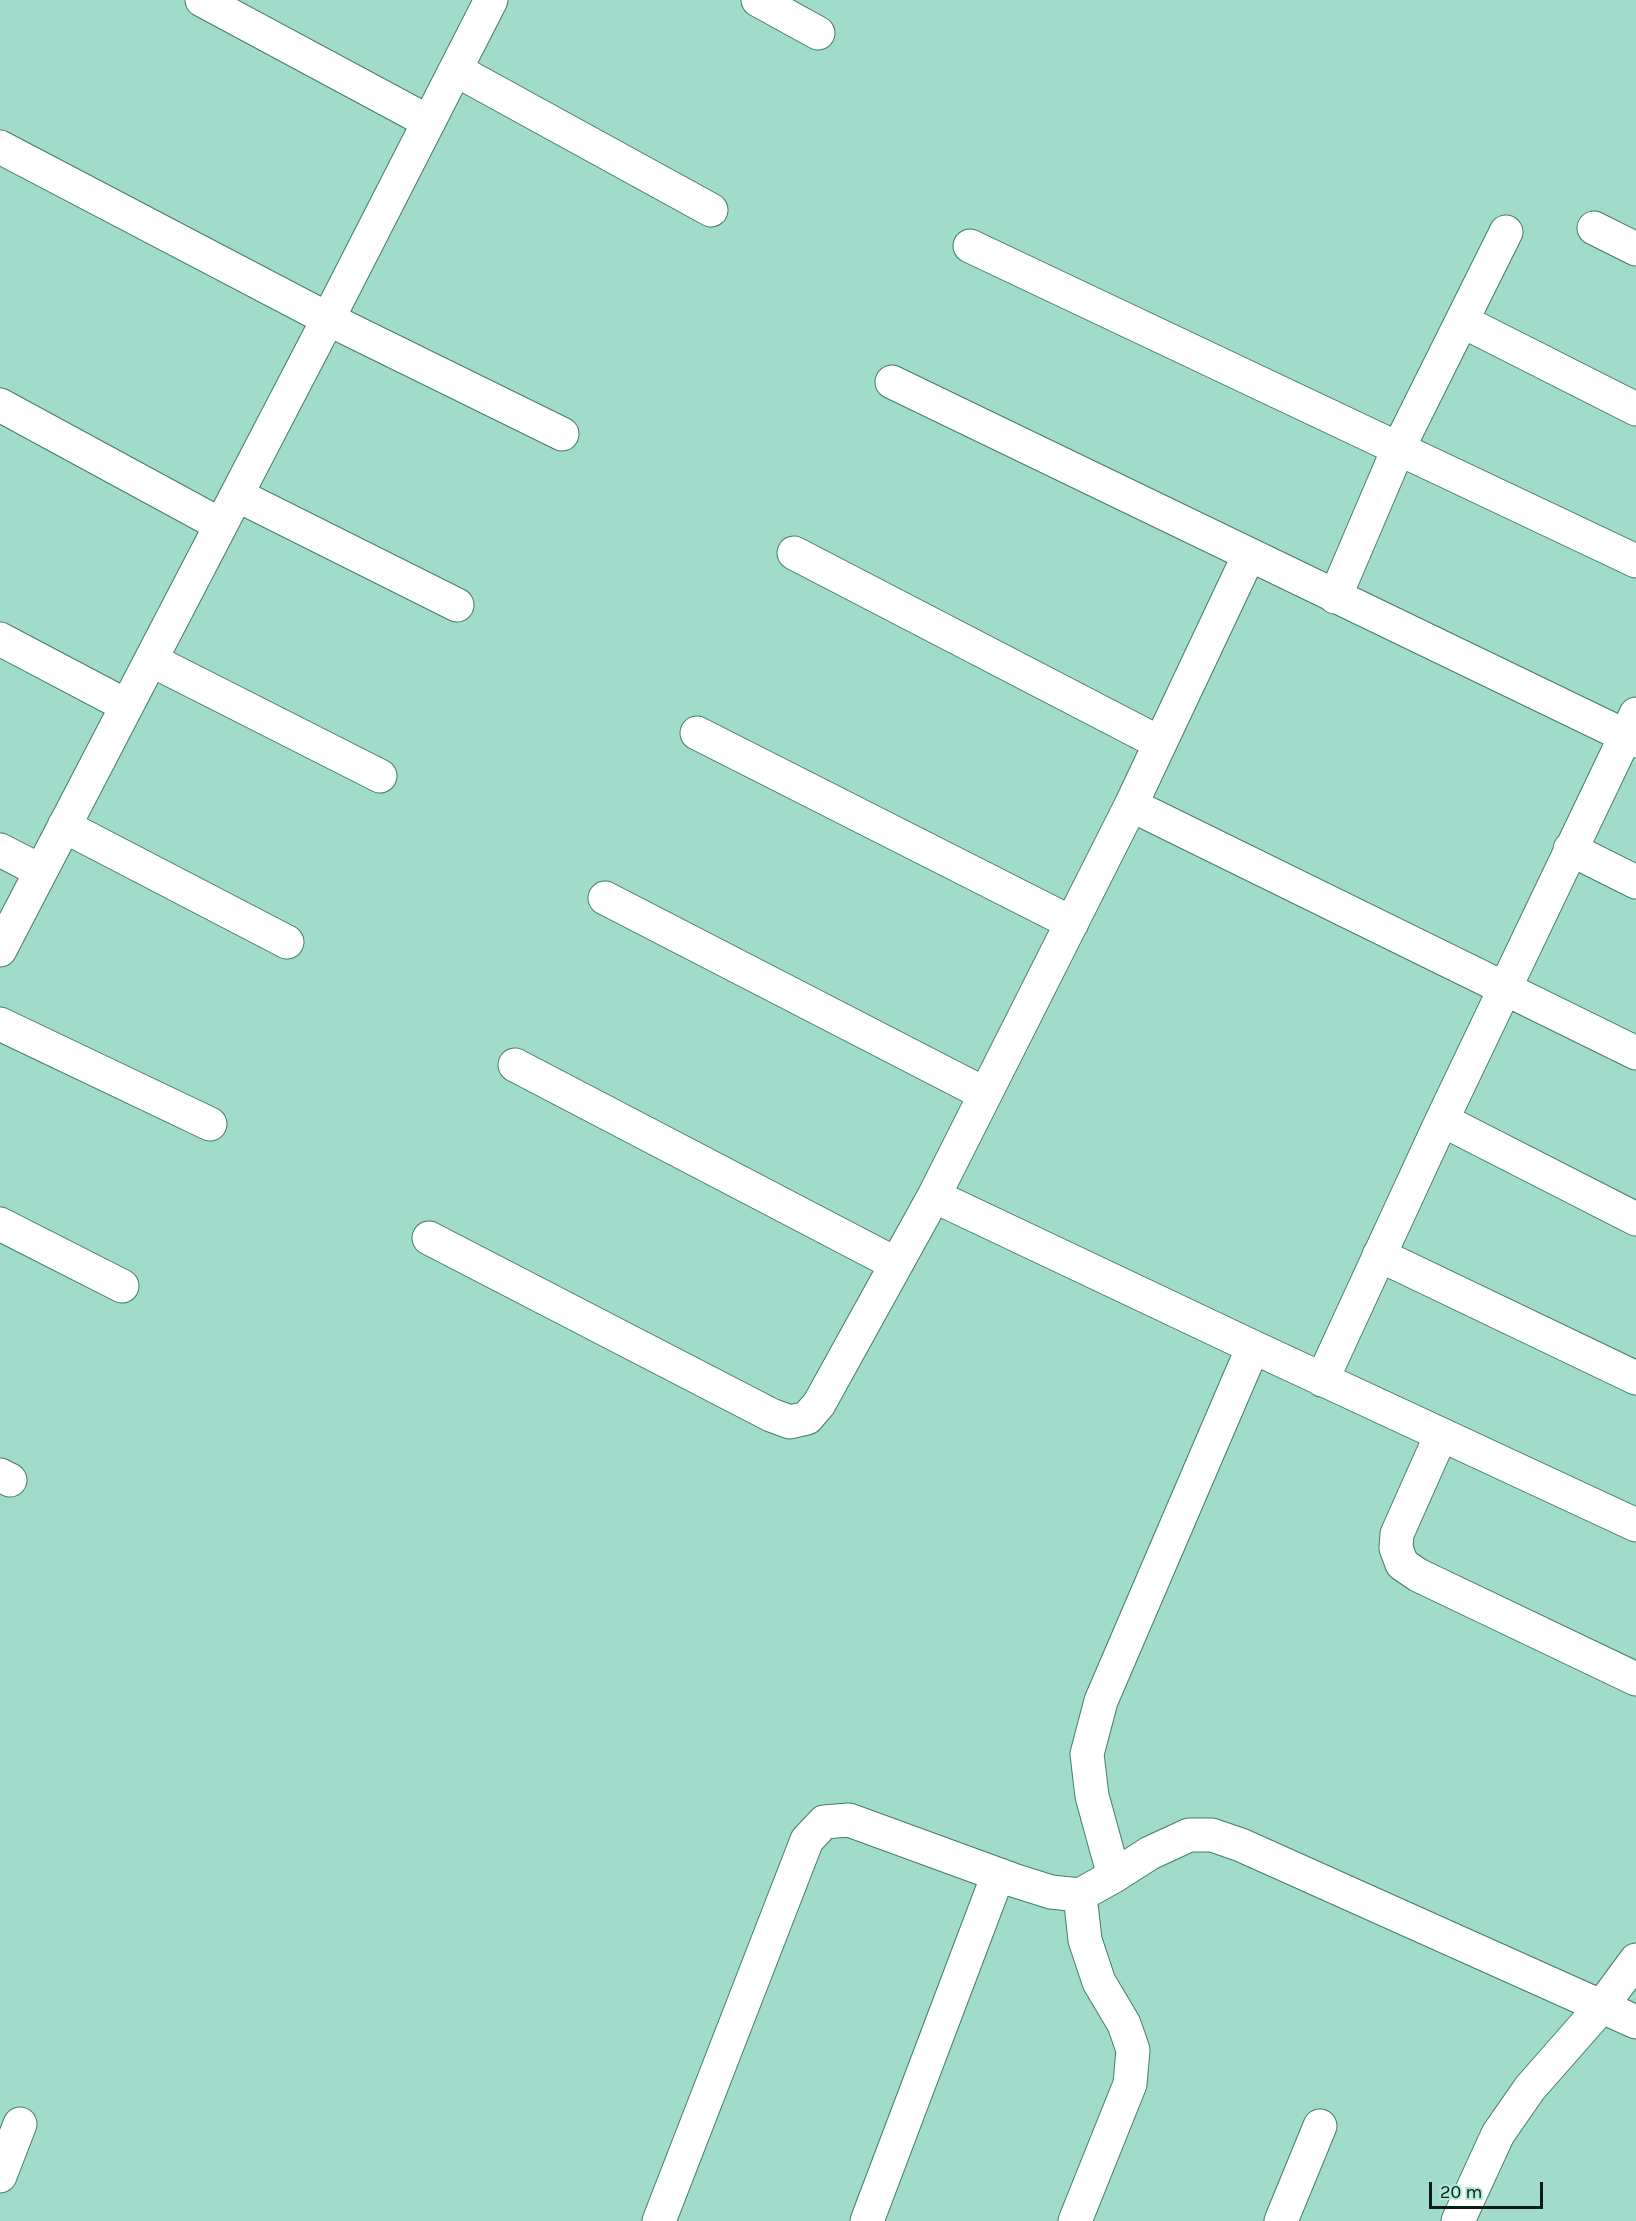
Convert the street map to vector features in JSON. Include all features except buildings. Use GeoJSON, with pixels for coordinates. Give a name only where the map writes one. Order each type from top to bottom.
{"type":"FeatureCollection","features":[{"type":"Feature","properties":{"kind":"street"},"geometry":{"type":"LineString","coordinates":[[202,0],[429,122]]}},
{"type":"Feature","properties":{"kind":"street"},"geometry":{"type":"LineString","coordinates":[[0,950],[491,0]]}},
{"type":"Feature","properties":{"kind":"street"},"geometry":{"type":"LineString","coordinates":[[758,0],[818,33]]}},
{"type":"Feature","properties":{"kind":"street"},"geometry":{"type":"LineString","coordinates":[[456,70],[711,210]]}},
{"type":"Feature","properties":{"kind":"street"},"geometry":{"type":"LineString","coordinates":[[0,147],[328,319],[562,434]]}},
{"type":"Feature","properties":{"kind":"street"},"geometry":{"type":"LineString","coordinates":[[1594,228],[1636,249]]}},
{"type":"Feature","properties":{"kind":"street"},"geometry":{"type":"LineString","coordinates":[[1335,597],[1399,447],[1506,232]]}},
{"type":"Feature","properties":{"kind":"street"},"geometry":{"type":"LineString","coordinates":[[970,246],[1636,561]]}},
{"type":"Feature","properties":{"kind":"street"},"geometry":{"type":"LineString","coordinates":[[1462,321],[1636,410]]}},
{"type":"Feature","properties":{"kind":"street"},"geometry":{"type":"LineString","coordinates":[[891,382],[1335,597],[1632,730],[1570,849],[1322,1380]]}},
{"type":"Feature","properties":{"kind":"street"},"geometry":{"type":"LineString","coordinates":[[0,405],[221,525]]}},
{"type":"Feature","properties":{"kind":"street"},"geometry":{"type":"LineString","coordinates":[[237,495],[457,604]]}},
{"type":"Feature","properties":{"kind":"street"},"geometry":{"type":"LineString","coordinates":[[794,554],[1160,743]]}},
{"type":"Feature","properties":{"kind":"street"},"geometry":{"type":"LineString","coordinates":[[429,1238],[760,1410],[790,1422],[807,1418],[819,1404],[934,1196],[1131,805],[1249,555]]}},
{"type":"Feature","properties":{"kind":"street"},"geometry":{"type":"LineString","coordinates":[[0,639],[127,706]]}},
{"type":"Feature","properties":{"kind":"street"},"geometry":{"type":"LineString","coordinates":[[151,660],[380,776]]}},
{"type":"Feature","properties":{"kind":"street"},"geometry":{"type":"LineString","coordinates":[[698,733],[1072,923]]}},
{"type":"Feature","properties":{"kind":"street"},"geometry":{"type":"LineString","coordinates":[[1131,805],[1636,1053]]}},
{"type":"Feature","properties":{"kind":"street"},"geometry":{"type":"LineString","coordinates":[[64,826],[287,942]]}},
{"type":"Feature","properties":{"kind":"street"},"geometry":{"type":"LineString","coordinates":[[1570,849],[1636,882]]}},
{"type":"Feature","properties":{"kind":"street"},"geometry":{"type":"LineString","coordinates":[[0,850],[40,872]]}},
{"type":"Feature","properties":{"kind":"street"},"geometry":{"type":"LineString","coordinates":[[605,898],[985,1094]]}},
{"type":"Feature","properties":{"kind":"street"},"geometry":{"type":"LineString","coordinates":[[0,1024],[210,1124]]}},
{"type":"Feature","properties":{"kind":"street"},"geometry":{"type":"LineString","coordinates":[[515,1065],[896,1264]]}},
{"type":"Feature","properties":{"kind":"street"},"geometry":{"type":"LineString","coordinates":[[1442,1120],[1636,1219]]}},
{"type":"Feature","properties":{"kind":"street"},"geometry":{"type":"LineString","coordinates":[[934,1196],[1322,1380],[1636,1525]]}},
{"type":"Feature","properties":{"kind":"street"},"geometry":{"type":"LineString","coordinates":[[0,1224],[122,1286]]}},
{"type":"Feature","properties":{"kind":"street"},"geometry":{"type":"LineString","coordinates":[[1379,1255],[1636,1378]]}},
{"type":"Feature","properties":{"kind":"street"},"geometry":{"type":"LineString","coordinates":[[1114,1876],[1092,1796],[1087,1755],[1095,1722],[1105,1690],[1253,1347]]}},
{"type":"Feature","properties":{"kind":"street"},"geometry":{"type":"LineString","coordinates":[[1441,1435],[1397,1534],[1396,1548],[1402,1564],[1418,1575],[1636,1679]]}},
{"type":"Feature","properties":{"kind":"street"},"geometry":{"type":"LineString","coordinates":[[659,2221],[807,1840],[824,1822],[849,1820],[998,1875],[1051,1892],[1080,1895],[1150,1853],[1189,1835],[1212,1835],[1242,1845],[1636,2022]]}},
{"type":"Feature","properties":{"kind":"street"},"geometry":{"type":"LineString","coordinates":[[867,2221],[998,1875]]}},
{"type":"Feature","properties":{"kind":"street"},"geometry":{"type":"LineString","coordinates":[[1075,2221],[1130,2084],[1133,2050],[1124,2024],[1095,1971],[1085,1941],[1080,1895]]}},
{"type":"Feature","properties":{"kind":"street"},"geometry":{"type":"LineString","coordinates":[[1458,2221],[1498,2134],[1530,2088],[1602,2006],[1636,1960]]}},
{"type":"Feature","properties":{"kind":"street"},"geometry":{"type":"LineString","coordinates":[[0,2176],[20,2124]]}},
{"type":"Feature","properties":{"kind":"street"},"geometry":{"type":"LineString","coordinates":[[1281,2221],[1320,2126]]}}]}
